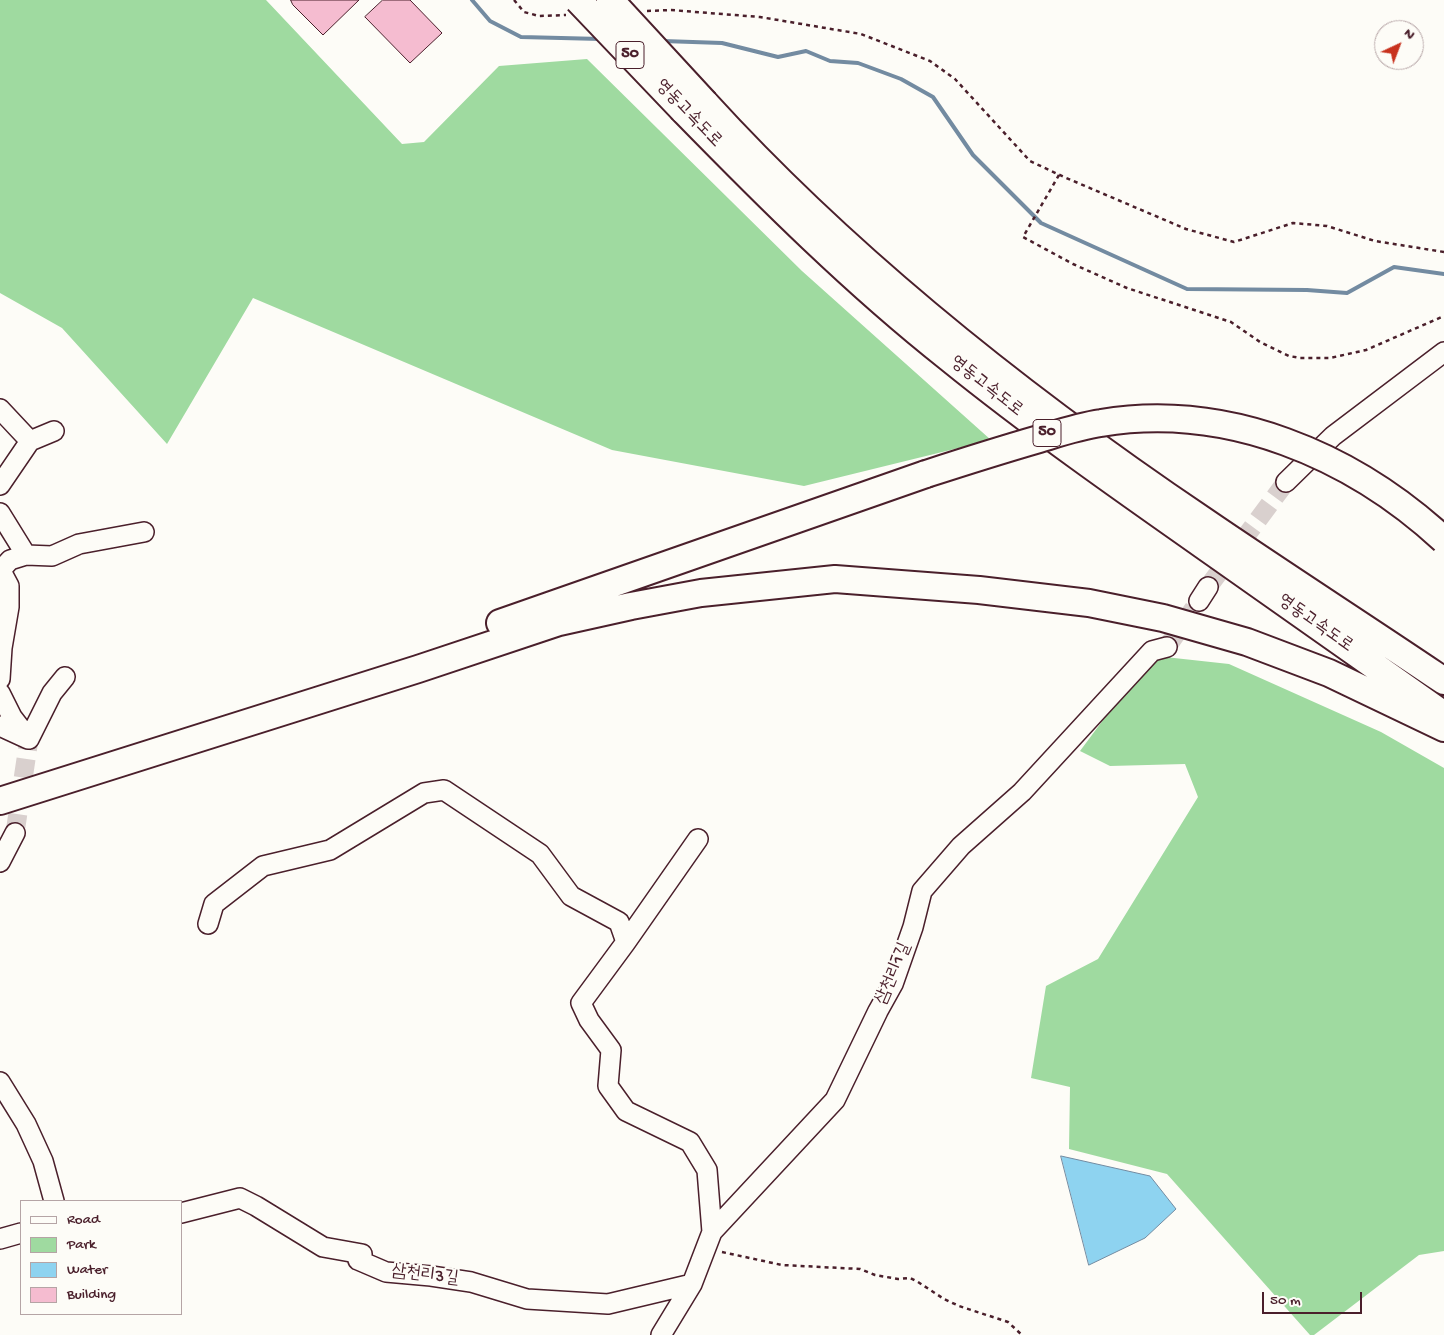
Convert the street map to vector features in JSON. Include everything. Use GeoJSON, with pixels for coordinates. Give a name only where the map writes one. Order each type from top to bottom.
{"type":"FeatureCollection","features":[{"type":"Feature","properties":{"kind":"highway","name":"영동고속도로"},"geometry":{"type":"LineString","coordinates":[[610,0],[694,106],[782,209],[871,292],[948,357],[1027,419],[1444,715]]}},
{"type":"Feature","properties":{"kind":"highway","name":"영동고속도로"},"geometry":{"type":"LineString","coordinates":[[573,7],[694,106],[739,140],[808,208],[889,280],[984,360],[1101,449],[1203,521],[1444,681]]}},
{"type":"Feature","properties":{"kind":"highway"},"geometry":{"type":"LineString","coordinates":[[0,787],[70,766],[412,653],[926,474],[996,451],[1101,422],[1171,417],[1222,423],[1276,438],[1322,457],[1366,480],[1394,499],[1444,540]]}},
{"type":"Feature","properties":{"kind":"highway"},"geometry":{"type":"LineString","coordinates":[[0,800],[418,669],[559,622],[701,593],[835,579],[979,590],[1090,603],[1163,618],[1246,642],[1329,673],[1444,728]]}},
{"type":"Feature","properties":{"kind":"street"},"geometry":{"type":"LineString","coordinates":[[1286,482],[1332,436],[1444,352]]}},
{"type":"Feature","properties":{"kind":"street"},"geometry":{"type":"LineString","coordinates":[[0,409],[30,441]]}},
{"type":"Feature","properties":{"kind":"street"},"geometry":{"type":"LineString","coordinates":[[0,485],[30,441],[54,431]]}},
{"type":"Feature","properties":{"kind":"street"},"geometry":{"type":"LineString","coordinates":[[0,513],[26,555]]}},
{"type":"Feature","properties":{"kind":"street"},"geometry":{"type":"LineString","coordinates":[[0,679],[10,586],[0,570],[10,560],[26,555],[52,556],[79,544],[144,532]]}},
{"type":"Feature","properties":{"kind":"street","name":"삼천리1길"},"geometry":{"type":"LineString","coordinates":[[661,1335],[692,1284],[708,1240],[835,1100],[878,1011],[894,984],[913,927],[922,891],[961,846],[1022,792],[1152,651],[1167,647]]}},
{"type":"Feature","properties":{"kind":"street"},"geometry":{"type":"LineString","coordinates":[[29,739],[52,693],[65,677]]}},
{"type":"Feature","properties":{"kind":"street"},"geometry":{"type":"LineString","coordinates":[[0,693],[12,717],[29,739]]}},
{"type":"Feature","properties":{"kind":"street"},"geometry":{"type":"LineString","coordinates":[[0,726],[29,739]]}},
{"type":"Feature","properties":{"kind":"street"},"geometry":{"type":"LineString","coordinates":[[208,924],[214,904],[262,866],[330,850],[424,792],[444,790],[540,854],[571,896],[619,922],[626,942]]}},
{"type":"Feature","properties":{"kind":"street"},"geometry":{"type":"LineString","coordinates":[[0,862],[15,833]]}},
{"type":"Feature","properties":{"kind":"street"},"geometry":{"type":"LineString","coordinates":[[698,839],[581,1003],[589,1020],[611,1050],[608,1086],[626,1112],[690,1142],[707,1170],[708,1240]]}},
{"type":"Feature","properties":{"kind":"street"},"geometry":{"type":"LineString","coordinates":[[0,1082],[26,1124],[43,1161],[54,1200]]}},
{"type":"Feature","properties":{"kind":"street","name":"삼천리3길"},"geometry":{"type":"LineString","coordinates":[[182,1212],[240,1198],[323,1247],[362,1254],[358,1260],[386,1272],[471,1282],[527,1298],[608,1304],[692,1284]]}},
{"type":"Feature","properties":{"kind":"street"},"geometry":{"type":"LineString","coordinates":[[0,1239],[20,1233]]}},
{"type":"Feature","properties":{"kind":"path"},"geometry":{"type":"LineString","coordinates":[[514,0],[524,12],[539,16],[573,7]]}},
{"type":"Feature","properties":{"kind":"path"},"geometry":{"type":"LineString","coordinates":[[642,12],[671,10],[760,17],[861,34],[930,61],[955,79],[1030,161],[1186,229],[1234,242],[1293,223],[1327,226],[1374,241],[1444,252]]}},
{"type":"Feature","properties":{"kind":"path"},"geometry":{"type":"LineString","coordinates":[[1060,175],[1023,237],[1072,264],[1127,288],[1231,322],[1260,342],[1289,356],[1330,358],[1366,350],[1444,316]]}},
{"type":"Feature","properties":{"kind":"path"},"geometry":{"type":"LineString","coordinates":[[708,1240],[782,1265],[860,1269],[875,1275],[910,1278],[959,1306],[1008,1322],[1022,1335]]}},
{"type":"Feature","properties":{"kind":"green space"},"geometry":{"type":"Polygon","coordinates":[[[0,0],[266,0],[402,144],[424,142],[499,66],[587,59],[802,271],[991,440],[804,486],[612,450],[253,298],[167,444],[62,328],[0,293],[0,0]]]}},
{"type":"Feature","properties":{"kind":"green space"},"geometry":{"type":"Polygon","coordinates":[[[1165,657],[1229,664],[1381,732],[1444,768],[1444,1251],[1419,1255],[1314,1335],[1310,1335],[1167,1174],[1069,1149],[1070,1087],[1031,1078],[1046,986],[1098,959],[1198,797],[1185,764],[1110,766],[1080,751],[1144,665],[1165,657]]]}},
{"type":"Feature","properties":{"kind":"water"},"geometry":{"type":"Polygon","coordinates":[[[1061,1156],[1150,1176],[1176,1209],[1145,1238],[1089,1265],[1061,1156]]]}},
{"type":"Feature","properties":{"kind":"building"},"geometry":{"type":"Polygon","coordinates":[[[291,0],[359,0],[323,35],[293,5],[291,0]]]}},
{"type":"Feature","properties":{"kind":"building"},"geometry":{"type":"Polygon","coordinates":[[[383,0],[410,0],[442,33],[410,63],[365,17],[383,0]]]}},
{"type":"Feature","properties":{"kind":"waterway"},"geometry":{"type":"LineString","coordinates":[[472,0],[490,21],[521,37],[601,39]]}},
{"type":"Feature","properties":{"kind":"waterway"},"geometry":{"type":"LineString","coordinates":[[663,41],[722,43],[778,57],[806,51],[830,61],[858,63],[901,79],[933,97],[973,155],[1041,223],[1187,289],[1307,290],[1347,293],[1394,267],[1444,274]]}},
{"type":"Feature","properties":{"kind":"tunnel"},"geometry":{"type":"LineString","coordinates":[[1208,587],[1286,482]]}},
{"type":"Feature","properties":{"kind":"tunnel"},"geometry":{"type":"LineString","coordinates":[[1167,647],[1199,601]]}},
{"type":"Feature","properties":{"kind":"tunnel"},"geometry":{"type":"LineString","coordinates":[[15,833],[29,739]]}}]}
